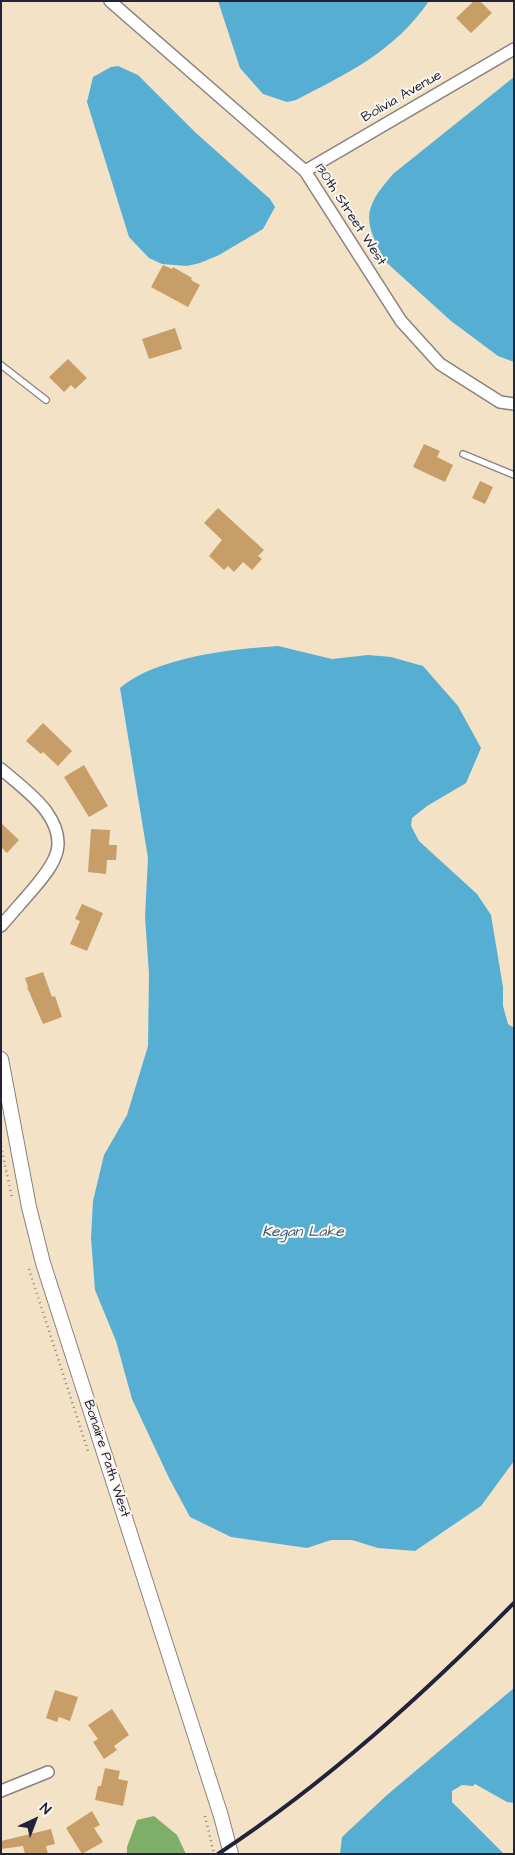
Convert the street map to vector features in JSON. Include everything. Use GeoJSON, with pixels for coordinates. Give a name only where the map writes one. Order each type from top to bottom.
{"type":"FeatureCollection","features":[{"type":"Feature","properties":{"kind":"street","name":"130th Street West"},"geometry":{"type":"LineString","coordinates":[[110,1],[305,171],[401,322],[440,364],[500,402],[514,404]]}},
{"type":"Feature","properties":{"kind":"street","name":"Bolivia Avenue"},"geometry":{"type":"LineString","coordinates":[[305,171],[514,49]]}},
{"type":"Feature","properties":{"kind":"street"},"geometry":{"type":"LineString","coordinates":[[1,769],[44,809],[59,839],[56,858],[50,870],[1,926]]}},
{"type":"Feature","properties":{"kind":"street","name":"Bonaire Path West"},"geometry":{"type":"LineString","coordinates":[[1,1059],[29,1207],[43,1262],[221,1816],[231,1854]]}},
{"type":"Feature","properties":{"kind":"street"},"geometry":{"type":"LineString","coordinates":[[1,1790],[48,1772]]}},
{"type":"Feature","properties":{"kind":"lane"},"geometry":{"type":"LineString","coordinates":[[1,365],[46,400]]}},
{"type":"Feature","properties":{"kind":"lane"},"geometry":{"type":"LineString","coordinates":[[463,454],[514,475]]}},
{"type":"Feature","properties":{"kind":"green space"},"geometry":{"type":"Polygon","coordinates":[[[154,1816],[177,1835],[186,1854],[127,1854],[127,1847],[137,1820],[154,1816]]]}},
{"type":"Feature","properties":{"kind":"water"},"geometry":{"type":"Polygon","coordinates":[[[218,1],[429,1],[401,34],[369,60],[296,100],[287,102],[263,94],[240,68],[218,1]]]}},
{"type":"Feature","properties":{"kind":"water"},"geometry":{"type":"Polygon","coordinates":[[[118,66],[138,75],[196,133],[270,199],[275,207],[263,229],[219,255],[187,266],[162,264],[149,258],[129,237],[87,102],[93,77],[111,67],[118,66]]]}},
{"type":"Feature","properties":{"kind":"water"},"geometry":{"type":"Polygon","coordinates":[[[514,77],[514,362],[498,356],[451,321],[387,263],[373,236],[369,214],[375,198],[393,174],[514,77]]]}},
{"type":"Feature","properties":{"kind":"water","name":"Kegan Lake"},"geometry":{"type":"Polygon","coordinates":[[[278,646],[332,659],[368,655],[391,657],[423,666],[458,706],[481,748],[466,783],[427,806],[412,818],[411,826],[419,841],[477,894],[491,915],[503,987],[503,1006],[508,1024],[514,1028],[514,1461],[481,1506],[415,1551],[378,1548],[352,1540],[331,1540],[307,1548],[231,1537],[190,1517],[169,1478],[132,1399],[116,1341],[95,1290],[91,1238],[93,1201],[104,1155],[127,1115],[148,1046],[149,974],[145,917],[148,858],[120,688],[135,677],[153,669],[195,656],[239,649],[278,646]]]}},
{"type":"Feature","properties":{"kind":"water"},"geometry":{"type":"Polygon","coordinates":[[[514,1688],[514,1803],[507,1802],[475,1784],[473,1786],[462,1785],[452,1791],[452,1802],[504,1854],[340,1854],[342,1837],[387,1795],[514,1688]]]}},
{"type":"Feature","properties":{"kind":"building"},"geometry":{"type":"Polygon","coordinates":[[[474,1],[480,1],[492,13],[471,33],[456,18],[474,1]]]}},
{"type":"Feature","properties":{"kind":"building"},"geometry":{"type":"Polygon","coordinates":[[[163,265],[172,269],[173,267],[200,285],[188,307],[151,287],[163,265]]]}},
{"type":"Feature","properties":{"kind":"building"},"geometry":{"type":"Polygon","coordinates":[[[175,328],[182,349],[149,359],[142,339],[175,328]]]}},
{"type":"Feature","properties":{"kind":"building"},"geometry":{"type":"Polygon","coordinates":[[[68,359],[87,378],[75,389],[71,385],[64,392],[49,377],[68,359]]]}},
{"type":"Feature","properties":{"kind":"building"},"geometry":{"type":"Polygon","coordinates":[[[424,444],[440,451],[437,457],[453,465],[445,482],[413,467],[424,444]]]}},
{"type":"Feature","properties":{"kind":"building"},"geometry":{"type":"Polygon","coordinates":[[[480,481],[493,487],[485,504],[472,498],[480,481]]]}},
{"type":"Feature","properties":{"kind":"building"},"geometry":{"type":"Polygon","coordinates":[[[218,508],[264,550],[258,556],[262,559],[252,570],[243,562],[234,572],[228,566],[224,570],[209,556],[222,540],[204,523],[218,508]]]}},
{"type":"Feature","properties":{"kind":"building"},"geometry":{"type":"Polygon","coordinates":[[[43,723],[72,751],[58,766],[43,752],[41,754],[26,741],[43,723]]]}},
{"type":"Feature","properties":{"kind":"building"},"geometry":{"type":"Polygon","coordinates":[[[84,765],[108,806],[89,817],[64,777],[84,765]]]}},
{"type":"Feature","properties":{"kind":"building"},"geometry":{"type":"Polygon","coordinates":[[[1,823],[19,840],[7,853],[1,847],[1,823]]]}},
{"type":"Feature","properties":{"kind":"building"},"geometry":{"type":"Polygon","coordinates":[[[91,829],[110,830],[109,845],[117,845],[116,860],[107,860],[106,874],[88,872],[91,829]]]}},
{"type":"Feature","properties":{"kind":"building"},"geometry":{"type":"Polygon","coordinates":[[[82,904],[103,913],[87,951],[70,944],[80,921],[75,919],[82,904]]]}},
{"type":"Feature","properties":{"kind":"building"},"geometry":{"type":"Polygon","coordinates":[[[43,972],[52,997],[55,996],[62,1017],[43,1024],[25,978],[43,972]]]}},
{"type":"Feature","properties":{"kind":"building"},"geometry":{"type":"Polygon","coordinates":[[[55,1690],[78,1697],[70,1721],[59,1717],[57,1722],[46,1718],[55,1690]]]}},
{"type":"Feature","properties":{"kind":"building"},"geometry":{"type":"Polygon","coordinates":[[[112,1709],[129,1735],[114,1746],[117,1750],[104,1759],[93,1742],[98,1739],[88,1725],[112,1709]]]}},
{"type":"Feature","properties":{"kind":"building"},"geometry":{"type":"Polygon","coordinates":[[[105,1768],[120,1771],[118,1779],[128,1781],[123,1806],[95,1800],[98,1786],[101,1786],[105,1768]]]}},
{"type":"Feature","properties":{"kind":"building"},"geometry":{"type":"Polygon","coordinates":[[[92,1811],[100,1825],[94,1828],[103,1842],[82,1854],[66,1828],[92,1811]]]}},
{"type":"Feature","properties":{"kind":"building"},"geometry":{"type":"Polygon","coordinates":[[[51,1829],[55,1844],[46,1846],[48,1854],[25,1854],[23,1846],[1,1849],[1,1841],[51,1829]]]}},
{"type":"Feature","properties":{"kind":"railway"},"geometry":{"type":"LineString","coordinates":[[218,1854],[297,1797],[373,1736],[445,1671],[514,1603]]}}]}
